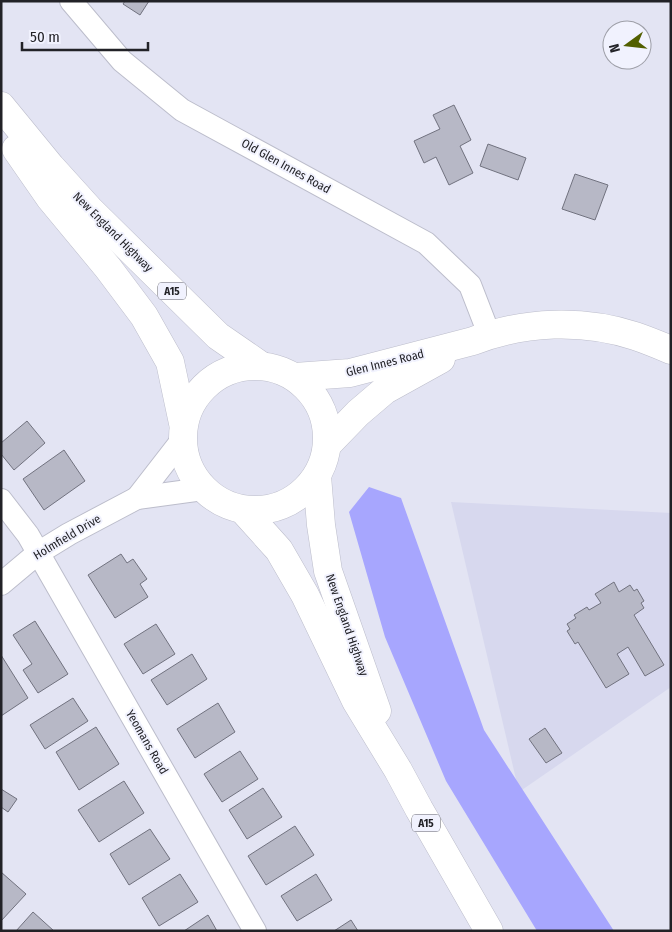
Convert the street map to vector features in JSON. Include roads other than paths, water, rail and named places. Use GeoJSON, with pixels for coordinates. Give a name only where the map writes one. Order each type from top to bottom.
{"type":"FeatureCollection","features":[{"type":"Feature","properties":{"kind":"main road","name":"New England Highway"},"geometry":{"type":"LineString","coordinates":[[1,106],[89,210],[218,336],[260,365]]}},
{"type":"Feature","properties":{"kind":"main road","name":"New England Highway"},"geometry":{"type":"LineString","coordinates":[[1,126],[50,198],[108,268],[144,316],[170,362],[183,432]]}},
{"type":"Feature","properties":{"kind":"main road","name":"Glen Innes Road"},"geometry":{"type":"LineString","coordinates":[[296,377],[350,372],[530,326],[570,325],[602,328],[634,336],[671,350]]}},
{"type":"Feature","properties":{"kind":"main road","name":"Glen Innes Road"},"geometry":{"type":"LineString","coordinates":[[328,444],[358,413],[385,390],[481,337]]}},
{"type":"Feature","properties":{"kind":"main road","name":"A15"},"geometry":{"type":"LineString","coordinates":[[260,365],[296,377],[314,395],[325,418],[328,444],[317,476],[298,497],[272,509],[244,510],[222,503],[203,489],[188,467],[183,432],[198,392],[226,370],[260,365]]}},
{"type":"Feature","properties":{"kind":"main road","name":"New England Highway"},"geometry":{"type":"LineString","coordinates":[[317,476],[321,525],[328,571],[398,770]]}},
{"type":"Feature","properties":{"kind":"main road","name":"New England Highway"},"geometry":{"type":"LineString","coordinates":[[244,510],[279,550],[305,595],[356,701],[398,770],[423,818],[489,931]]}},
{"type":"Feature","properties":{"kind":"street","name":"Old Glen Innes Road"},"geometry":{"type":"LineString","coordinates":[[71,1],[122,61],[182,110],[426,244],[470,285],[481,337]]}},
{"type":"Feature","properties":{"kind":"street","name":"Holmfield Drive"},"geometry":{"type":"LineString","coordinates":[[137,498],[183,432]]}},
{"type":"Feature","properties":{"kind":"street","name":"Holmfield Drive"},"geometry":{"type":"LineString","coordinates":[[1,584],[38,553],[69,534],[137,498],[203,489]]}},
{"type":"Feature","properties":{"kind":"street","name":"Yeomans Road"},"geometry":{"type":"LineString","coordinates":[[1,500],[28,535],[255,931]]}}]}
